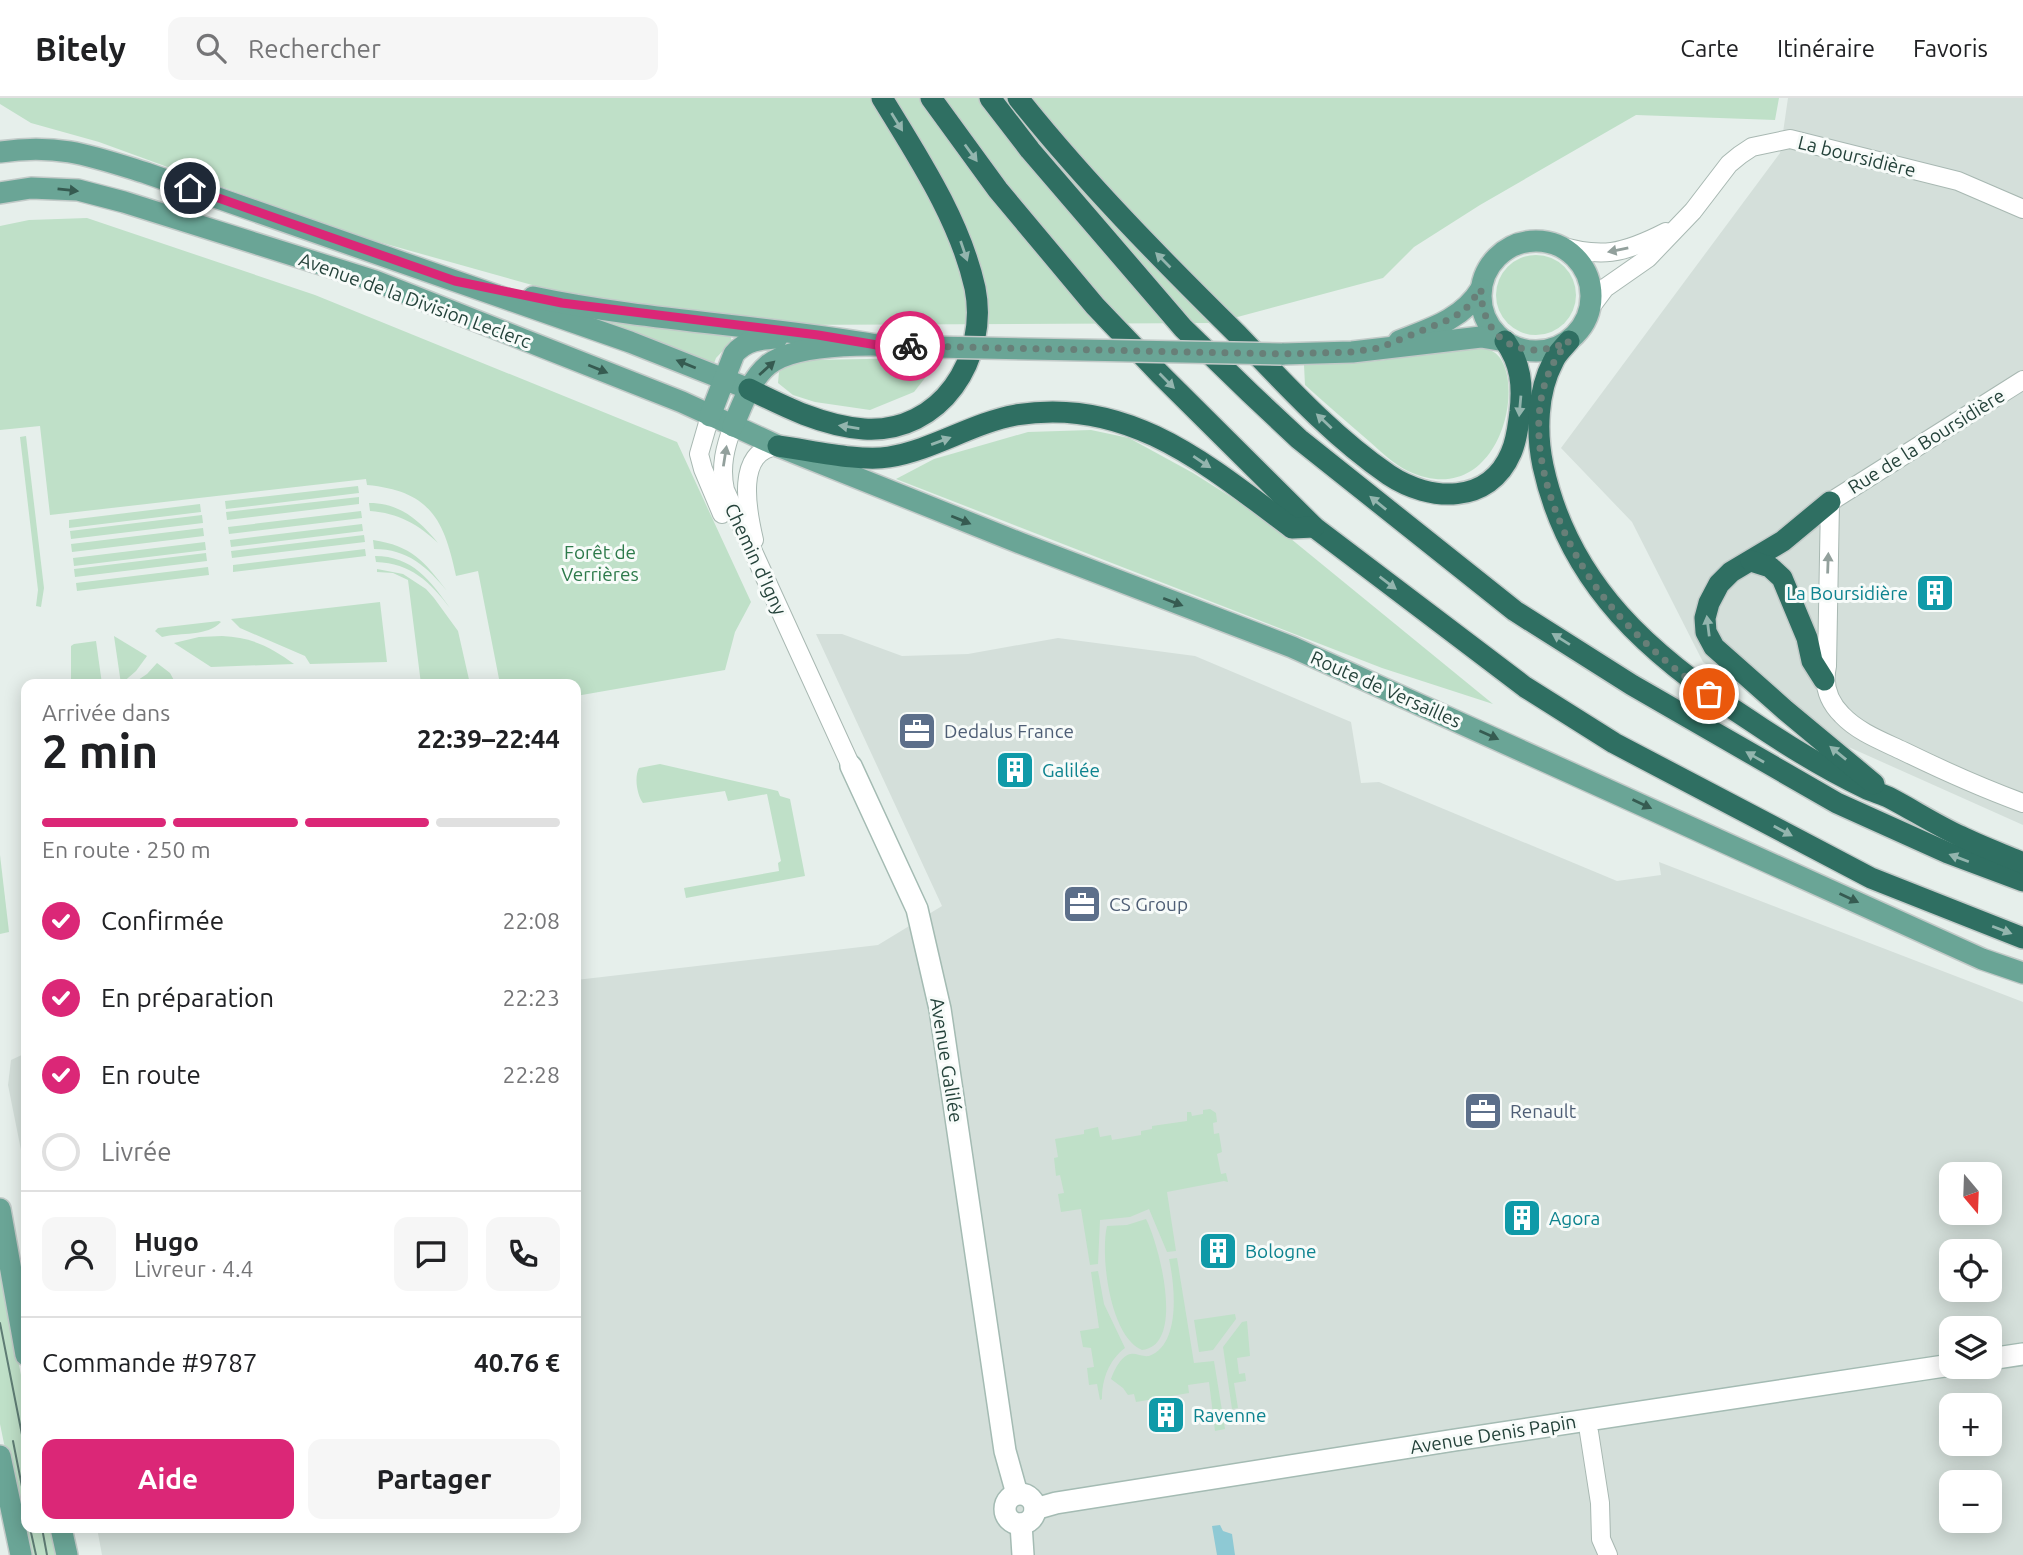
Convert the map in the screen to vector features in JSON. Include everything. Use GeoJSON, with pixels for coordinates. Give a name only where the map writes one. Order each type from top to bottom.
{"type":"FeatureCollection","features":[{"type":"Feature","properties":{"kind":"highway"},"geometry":{"type":"LineString","coordinates":[[749,390],[827,422],[867,429],[889,428],[905,424],[933,410],[947,397],[966,368],[974,344],[978,310],[969,268],[949,215],[912,146],[881,98]]}},
{"type":"Feature","properties":{"kind":"highway"},"geometry":{"type":"LineString","coordinates":[[931,98],[998,190],[1095,306],[1314,527],[1525,687],[1614,743],[1871,878],[2023,938]]}},
{"type":"Feature","properties":{"kind":"highway"},"geometry":{"type":"LineString","coordinates":[[990,98],[1030,150],[1183,328],[1299,439],[1516,611],[1632,685],[1837,803],[1948,853],[2023,881]]}},
{"type":"Feature","properties":{"kind":"highway"},"geometry":{"type":"LineString","coordinates":[[1018,98],[1058,148],[1145,242],[1286,384],[1348,443],[1400,482],[1430,494],[1461,494],[1492,479],[1503,468],[1517,435],[1522,386],[1517,362],[1505,341]]}},
{"type":"Feature","properties":{"kind":"highway"},"geometry":{"type":"LineString","coordinates":[[1569,341],[1552,363],[1549,372],[1541,406],[1541,458],[1552,500],[1575,555],[1609,605],[1634,632],[1691,681],[1817,763],[1960,837],[2023,863]]}},
{"type":"Feature","properties":{"kind":"highway"},"geometry":{"type":"LineString","coordinates":[[778,446],[875,459],[906,453],[1013,416],[1062,412],[1094,415],[1152,433],[1184,450],[1292,528],[1314,527]]}},
{"type":"Feature","properties":{"kind":"highway"},"geometry":{"type":"LineString","coordinates":[[1830,502],[1783,541],[1731,572],[1719,584],[1709,603],[1705,618],[1706,632],[1714,647],[1785,710],[1864,774],[1888,798]]}},
{"type":"Feature","properties":{"kind":"highway"},"geometry":{"type":"LineString","coordinates":[[1751,561],[1770,567],[1782,578],[1807,638],[1812,661],[1824,680]]}},
{"type":"Feature","properties":{"kind":"main road","name":"Avenue de la Division Leclerc"},"geometry":{"type":"LineString","coordinates":[[0,152],[40,148],[66,150],[97,158],[629,342],[749,390]]}},
{"type":"Feature","properties":{"kind":"main road","name":"Avenue de la Division Leclerc"},"geometry":{"type":"LineString","coordinates":[[0,192],[31,188],[78,190],[348,273],[633,383],[778,446]]}},
{"type":"Feature","properties":{"kind":"main road"},"geometry":{"type":"LineString","coordinates":[[1379,348],[1464,311],[1481,289],[1490,263],[1499,253],[1526,241],[1540,240],[1571,253],[1587,273],[1592,294],[1590,308],[1579,331],[1569,341],[1555,348],[1539,351],[1522,349],[1505,341],[1493,331],[1481,305],[1481,289]]}},
{"type":"Feature","properties":{"kind":"main road"},"geometry":{"type":"LineString","coordinates":[[455,281],[562,303],[818,335],[877,345]]}},
{"type":"Feature","properties":{"kind":"main road"},"geometry":{"type":"LineString","coordinates":[[710,416],[734,354],[741,346],[762,339],[818,335]]}},
{"type":"Feature","properties":{"kind":"main road"},"geometry":{"type":"LineString","coordinates":[[733,426],[749,390],[767,365],[805,350],[877,345],[1329,354],[1412,347],[1481,337],[1505,341]]}},
{"type":"Feature","properties":{"kind":"main road","name":"Route de Versailles"},"geometry":{"type":"LineString","coordinates":[[778,446],[1020,543],[1292,647],[1982,959],[2023,974]]}},
{"type":"Feature","properties":{"kind":"main road","name":"Avenue Galilée"},"geometry":{"type":"LineString","coordinates":[[851,766],[919,913],[940,1009],[1005,1451],[1017,1494],[1030,1498],[1028,1517]]}},
{"type":"Feature","properties":{"kind":"main road"},"geometry":{"type":"LineString","coordinates":[[0,1209],[21,1327]]}},
{"type":"Feature","properties":{"kind":"main road"},"geometry":{"type":"LineString","coordinates":[[2002,1357],[2023,1354]]}},
{"type":"Feature","properties":{"kind":"main road","name":"Avenue Denis Papin"},"geometry":{"type":"LineString","coordinates":[[1028,1517],[1056,1503],[1939,1367]]}},
{"type":"Feature","properties":{"kind":"main road"},"geometry":{"type":"LineString","coordinates":[[0,1456],[21,1555]]}},
{"type":"Feature","properties":{"kind":"main road"},"geometry":{"type":"LineString","coordinates":[[1023,1555],[1028,1517]]}},
{"type":"Feature","properties":{"kind":"main road"},"geometry":{"type":"LineString","coordinates":[[62,1533],[67,1555]]}},
{"type":"Feature","properties":{"kind":"street","name":"La boursidière"},"geometry":{"type":"LineString","coordinates":[[1590,308],[1605,288],[1648,258],[1679,226],[1729,164],[1752,147],[1790,139],[1958,181],[2023,209]]}},
{"type":"Feature","properties":{"kind":"street","name":"La boursidière"},"geometry":{"type":"LineString","coordinates":[[1554,244],[1580,252],[1599,254],[1621,251],[1641,245],[1679,226]]}},
{"type":"Feature","properties":{"kind":"street","name":"Rue de la Boursidière"},"geometry":{"type":"LineString","coordinates":[[1824,680],[1827,666],[1830,502],[2023,380]]}},
{"type":"Feature","properties":{"kind":"street"},"geometry":{"type":"LineString","coordinates":[[710,416],[699,447],[703,469],[740,550],[779,610]]}},
{"type":"Feature","properties":{"kind":"street","name":"Chemin d'Igny"},"geometry":{"type":"LineString","coordinates":[[733,426],[724,454],[723,480],[730,504],[797,649]]}},
{"type":"Feature","properties":{"kind":"street"},"geometry":{"type":"LineString","coordinates":[[764,577],[748,506],[749,472],[757,454],[778,446]]}},
{"type":"Feature","properties":{"kind":"street","name":"Avenue Galilée"},"geometry":{"type":"LineString","coordinates":[[797,649],[851,766]]}},
{"type":"Feature","properties":{"kind":"street"},"geometry":{"type":"LineString","coordinates":[[1824,680],[1833,704],[1842,715],[1868,734],[1948,773],[2023,803]]}},
{"type":"Feature","properties":{"kind":"street"},"geometry":{"type":"LineString","coordinates":[[1589,1432],[1600,1503],[1601,1539],[1608,1555]]}},
{"type":"Feature","properties":{"kind":"shaded area"},"geometry":{"type":"Polygon","coordinates":[[[1788,98],[2023,98],[2023,825],[1824,736],[1703,662],[1632,522],[1561,448],[1780,153],[1788,98]]]}},
{"type":"Feature","properties":{"kind":"shaded area"},"geometry":{"type":"Polygon","coordinates":[[[816,634],[842,634],[902,656],[968,654],[1058,638],[1195,656],[1351,722],[1361,783],[1379,782],[1617,881],[1661,875],[1659,862],[2023,1002],[2023,1555],[102,1555],[98,1533],[581,1533],[581,979],[878,945],[942,906],[816,634]]]}},
{"type":"Feature","properties":{"kind":"shaded area"},"geometry":{"type":"Polygon","coordinates":[[[21,1055],[21,1150],[8,1085],[11,1060],[21,1055]]]}},
{"type":"Feature","properties":{"kind":"green space"},"geometry":{"type":"Polygon","coordinates":[[[0,98],[1779,98],[1775,120],[1636,115],[1480,205],[1414,247],[1383,278],[1215,323],[776,325],[550,290],[354,235],[99,142],[31,123],[0,104],[0,98]]]}},
{"type":"Feature","properties":{"kind":"green space","name":"Forêt de Verrières"},"geometry":{"type":"Polygon","coordinates":[[[87,218],[315,295],[677,442],[751,602],[735,632],[725,670],[581,695],[581,679],[499,679],[478,571],[456,576],[446,539],[431,511],[406,494],[367,485],[366,479],[50,515],[40,426],[0,430],[0,226],[29,220],[87,218]]]}},
{"type":"Feature","properties":{"kind":"green space"},"geometry":{"type":"Polygon","coordinates":[[[1528,255],[1544,255],[1565,266],[1576,287],[1576,303],[1565,324],[1544,335],[1528,335],[1514,329],[1502,317],[1496,303],[1496,287],[1502,273],[1514,261],[1528,255]]]}},
{"type":"Feature","properties":{"kind":"green space"},"geometry":{"type":"Polygon","coordinates":[[[549,309],[729,332],[732,341],[716,358],[713,366],[549,309]]]}},
{"type":"Feature","properties":{"kind":"green space"},"geometry":{"type":"Polygon","coordinates":[[[1471,347],[1492,351],[1503,363],[1508,384],[1507,409],[1500,435],[1486,457],[1467,473],[1440,479],[1408,471],[1383,454],[1305,385],[1304,365],[1378,361],[1471,347]]]}},
{"type":"Feature","properties":{"kind":"green space"},"geometry":{"type":"Polygon","coordinates":[[[924,358],[936,364],[914,392],[870,410],[815,402],[793,395],[778,383],[779,372],[790,364],[809,360],[924,358]]]}},
{"type":"Feature","properties":{"kind":"green space"},"geometry":{"type":"Polygon","coordinates":[[[1091,430],[1129,438],[1193,473],[1269,521],[1493,704],[1382,668],[896,479],[934,459],[1028,432],[1091,430]]]}},
{"type":"Feature","properties":{"kind":"green space"},"geometry":{"type":"Polygon","coordinates":[[[26,436],[44,588],[41,607],[36,606],[38,590],[20,437],[26,436]]]}},
{"type":"Feature","properties":{"kind":"green space"},"geometry":{"type":"Polygon","coordinates":[[[358,486],[359,493],[226,509],[225,501],[358,486]]]}},
{"type":"Feature","properties":{"kind":"green space"},"geometry":{"type":"Polygon","coordinates":[[[359,497],[359,504],[227,520],[226,512],[359,497]]]}},
{"type":"Feature","properties":{"kind":"green space"},"geometry":{"type":"Polygon","coordinates":[[[369,503],[390,506],[408,514],[438,543],[407,521],[390,514],[370,511],[369,503]]]}},
{"type":"Feature","properties":{"kind":"green space"},"geometry":{"type":"Polygon","coordinates":[[[200,504],[201,512],[69,528],[69,520],[200,504]]]}},
{"type":"Feature","properties":{"kind":"green space"},"geometry":{"type":"Polygon","coordinates":[[[361,511],[362,518],[229,534],[228,527],[361,511]]]}},
{"type":"Feature","properties":{"kind":"green space"},"geometry":{"type":"Polygon","coordinates":[[[202,515],[203,523],[71,539],[70,531],[202,515]]]}},
{"type":"Feature","properties":{"kind":"green space"},"geometry":{"type":"Polygon","coordinates":[[[362,524],[363,531],[231,547],[230,540],[362,524]]]}},
{"type":"Feature","properties":{"kind":"green space"},"geometry":{"type":"Polygon","coordinates":[[[203,528],[204,536],[72,552],[71,544],[203,528]]]}},
{"type":"Feature","properties":{"kind":"green space"},"geometry":{"type":"Polygon","coordinates":[[[364,535],[365,542],[232,558],[231,551],[364,535]]]}},
{"type":"Feature","properties":{"kind":"green space"},"geometry":{"type":"Polygon","coordinates":[[[373,540],[398,546],[416,556],[447,591],[416,561],[397,552],[374,549],[373,540]]]}},
{"type":"Feature","properties":{"kind":"green space"},"geometry":{"type":"Polygon","coordinates":[[[205,542],[206,550],[74,566],[73,558],[205,542]]]}},
{"type":"Feature","properties":{"kind":"green space"},"geometry":{"type":"Polygon","coordinates":[[[365,549],[366,556],[233,572],[233,565],[365,549]]]}},
{"type":"Feature","properties":{"kind":"green space"},"geometry":{"type":"Polygon","coordinates":[[[206,553],[207,561],[75,577],[74,569],[206,553]]]}},
{"type":"Feature","properties":{"kind":"green space"},"geometry":{"type":"Polygon","coordinates":[[[375,556],[400,560],[410,565],[427,579],[450,608],[419,576],[400,566],[376,562],[375,556]]]}},
{"type":"Feature","properties":{"kind":"green space"},"geometry":{"type":"Polygon","coordinates":[[[208,567],[209,575],[77,591],[76,583],[208,567]]]}},
{"type":"Feature","properties":{"kind":"green space"},"geometry":{"type":"Polygon","coordinates":[[[377,569],[403,574],[426,589],[434,598],[458,631],[469,679],[420,679],[408,580],[393,573],[377,572],[377,569]]]}},
{"type":"Feature","properties":{"kind":"green space"},"geometry":{"type":"Polygon","coordinates":[[[380,602],[387,662],[310,664],[305,656],[240,628],[231,619],[380,602]]]}},
{"type":"Feature","properties":{"kind":"green space"},"geometry":{"type":"Polygon","coordinates":[[[221,622],[209,630],[193,633],[162,637],[155,631],[158,628],[221,622]]]}},
{"type":"Feature","properties":{"kind":"green space"},"geometry":{"type":"Polygon","coordinates":[[[114,636],[147,656],[127,679],[120,679],[114,636]]]}},
{"type":"Feature","properties":{"kind":"green space"},"geometry":{"type":"Polygon","coordinates":[[[199,637],[242,638],[260,644],[294,664],[211,667],[174,643],[199,637]]]}},
{"type":"Feature","properties":{"kind":"green space"},"geometry":{"type":"Polygon","coordinates":[[[96,641],[101,679],[71,679],[71,646],[96,641]]]}},
{"type":"Feature","properties":{"kind":"green space"},"geometry":{"type":"Polygon","coordinates":[[[157,663],[173,679],[140,679],[157,663]]]}},
{"type":"Feature","properties":{"kind":"green space"},"geometry":{"type":"Polygon","coordinates":[[[660,764],[778,791],[780,796],[790,799],[805,876],[686,898],[684,888],[779,871],[778,863],[781,861],[767,794],[728,801],[725,791],[643,803],[637,786],[639,768],[660,764]]]}},
{"type":"Feature","properties":{"kind":"green space"},"geometry":{"type":"Polygon","coordinates":[[[0,855],[9,932],[0,934],[0,855]]]}},
{"type":"Feature","properties":{"kind":"green space"},"geometry":{"type":"Polygon","coordinates":[[[1210,1109],[1216,1113],[1217,1122],[1213,1123],[1214,1134],[1219,1133],[1222,1152],[1217,1154],[1221,1174],[1226,1173],[1228,1182],[1167,1192],[1176,1251],[1167,1252],[1149,1209],[1130,1217],[1100,1220],[1098,1264],[1090,1265],[1081,1209],[1061,1212],[1058,1194],[1064,1193],[1060,1175],[1056,1176],[1054,1158],[1058,1157],[1055,1139],[1084,1134],[1084,1130],[1098,1127],[1100,1137],[1111,1135],[1112,1140],[1141,1135],[1141,1131],[1152,1129],[1152,1126],[1187,1121],[1187,1112],[1191,1112],[1192,1116],[1203,1114],[1203,1110],[1210,1109]]]}},
{"type":"Feature","properties":{"kind":"green space"},"geometry":{"type":"Polygon","coordinates":[[[1146,1219],[1162,1270],[1166,1313],[1163,1331],[1155,1344],[1142,1350],[1131,1342],[1115,1313],[1107,1275],[1105,1239],[1107,1226],[1127,1225],[1146,1219]]]}},
{"type":"Feature","properties":{"kind":"green space"},"geometry":{"type":"Polygon","coordinates":[[[1177,1258],[1194,1363],[1214,1361],[1225,1429],[1215,1431],[1209,1382],[1188,1385],[1189,1393],[1136,1402],[1134,1394],[1128,1395],[1111,1379],[1124,1357],[1133,1354],[1149,1356],[1159,1350],[1166,1340],[1171,1328],[1174,1299],[1169,1259],[1177,1258]]]}},
{"type":"Feature","properties":{"kind":"green space"},"geometry":{"type":"Polygon","coordinates":[[[0,1266],[21,1375],[21,1526],[0,1424],[0,1266]]]}},
{"type":"Feature","properties":{"kind":"green space"},"geometry":{"type":"Polygon","coordinates":[[[1098,1271],[1104,1304],[1125,1348],[1107,1371],[1100,1400],[1097,1384],[1089,1385],[1087,1368],[1094,1367],[1091,1348],[1083,1347],[1080,1331],[1099,1328],[1091,1272],[1098,1271]]]}},
{"type":"Feature","properties":{"kind":"green space"},"geometry":{"type":"Polygon","coordinates":[[[1235,1314],[1236,1319],[1213,1350],[1199,1352],[1194,1320],[1235,1314]]]}},
{"type":"Feature","properties":{"kind":"green space"},"geometry":{"type":"Polygon","coordinates":[[[1247,1321],[1250,1356],[1237,1358],[1239,1374],[1245,1373],[1246,1381],[1234,1383],[1238,1408],[1232,1409],[1223,1347],[1242,1322],[1247,1321]]]}},
{"type":"Feature","properties":{"kind":"green space"},"geometry":{"type":"Polygon","coordinates":[[[22,1533],[53,1533],[57,1555],[27,1555],[22,1533]]]}},
{"type":"Feature","properties":{"kind":"water"},"geometry":{"type":"Polygon","coordinates":[[[1220,1525],[1223,1531],[1232,1534],[1235,1555],[1217,1555],[1212,1526],[1220,1525]]]}},
{"type":"Feature","properties":{"kind":"tram line"},"geometry":{"type":"LineString","coordinates":[[0,1323],[21,1430]]}},
{"type":"Feature","properties":{"kind":"tram line"},"geometry":{"type":"LineString","coordinates":[[13,1441],[21,1482]]}},
{"type":"Feature","properties":{"kind":"tram line"},"geometry":{"type":"LineString","coordinates":[[31,1533],[36,1555]]}},
{"type":"Feature","properties":{"kind":"tram line"},"geometry":{"type":"LineString","coordinates":[[43,1533],[47,1555]]}},
{"type":"Feature","properties":{"kind":"way so far"},"geometry":{"type":"LineString","coordinates":[[910,346],[1282,354],[1352,352],[1379,348],[1448,320],[1464,311],[1481,289],[1481,305],[1485,318],[1493,331],[1505,341],[1522,349],[1539,351],[1555,348],[1569,341],[1552,363],[1539,416],[1541,458],[1546,482],[1563,528],[1575,555],[1609,605],[1634,632],[1709,694]]}},
{"type":"Feature","properties":{"kind":"place","name":"La Boursidière"},"geometry":{"type":"Point","coordinates":[1935,593]}},
{"type":"Feature","properties":{"kind":"place","name":"Dedalus France"},"geometry":{"type":"Point","coordinates":[917,731]}},
{"type":"Feature","properties":{"kind":"place","name":"Galilée"},"geometry":{"type":"Point","coordinates":[1015,770]}},
{"type":"Feature","properties":{"kind":"place","name":"CS Group"},"geometry":{"type":"Point","coordinates":[1082,904]}},
{"type":"Feature","properties":{"kind":"place","name":"Renault"},"geometry":{"type":"Point","coordinates":[1483,1111]}},
{"type":"Feature","properties":{"kind":"place","name":"Agora"},"geometry":{"type":"Point","coordinates":[1522,1218]}},
{"type":"Feature","properties":{"kind":"place","name":"Bologne"},"geometry":{"type":"Point","coordinates":[1218,1251]}},
{"type":"Feature","properties":{"kind":"place","name":"Ravenne"},"geometry":{"type":"Point","coordinates":[1166,1415]}},
{"type":"Feature","properties":{"kind":"route"},"geometry":{"type":"LineString","coordinates":[[190,188],[455,281],[562,303],[651,316],[818,335],[877,345],[910,346]]}}]}
